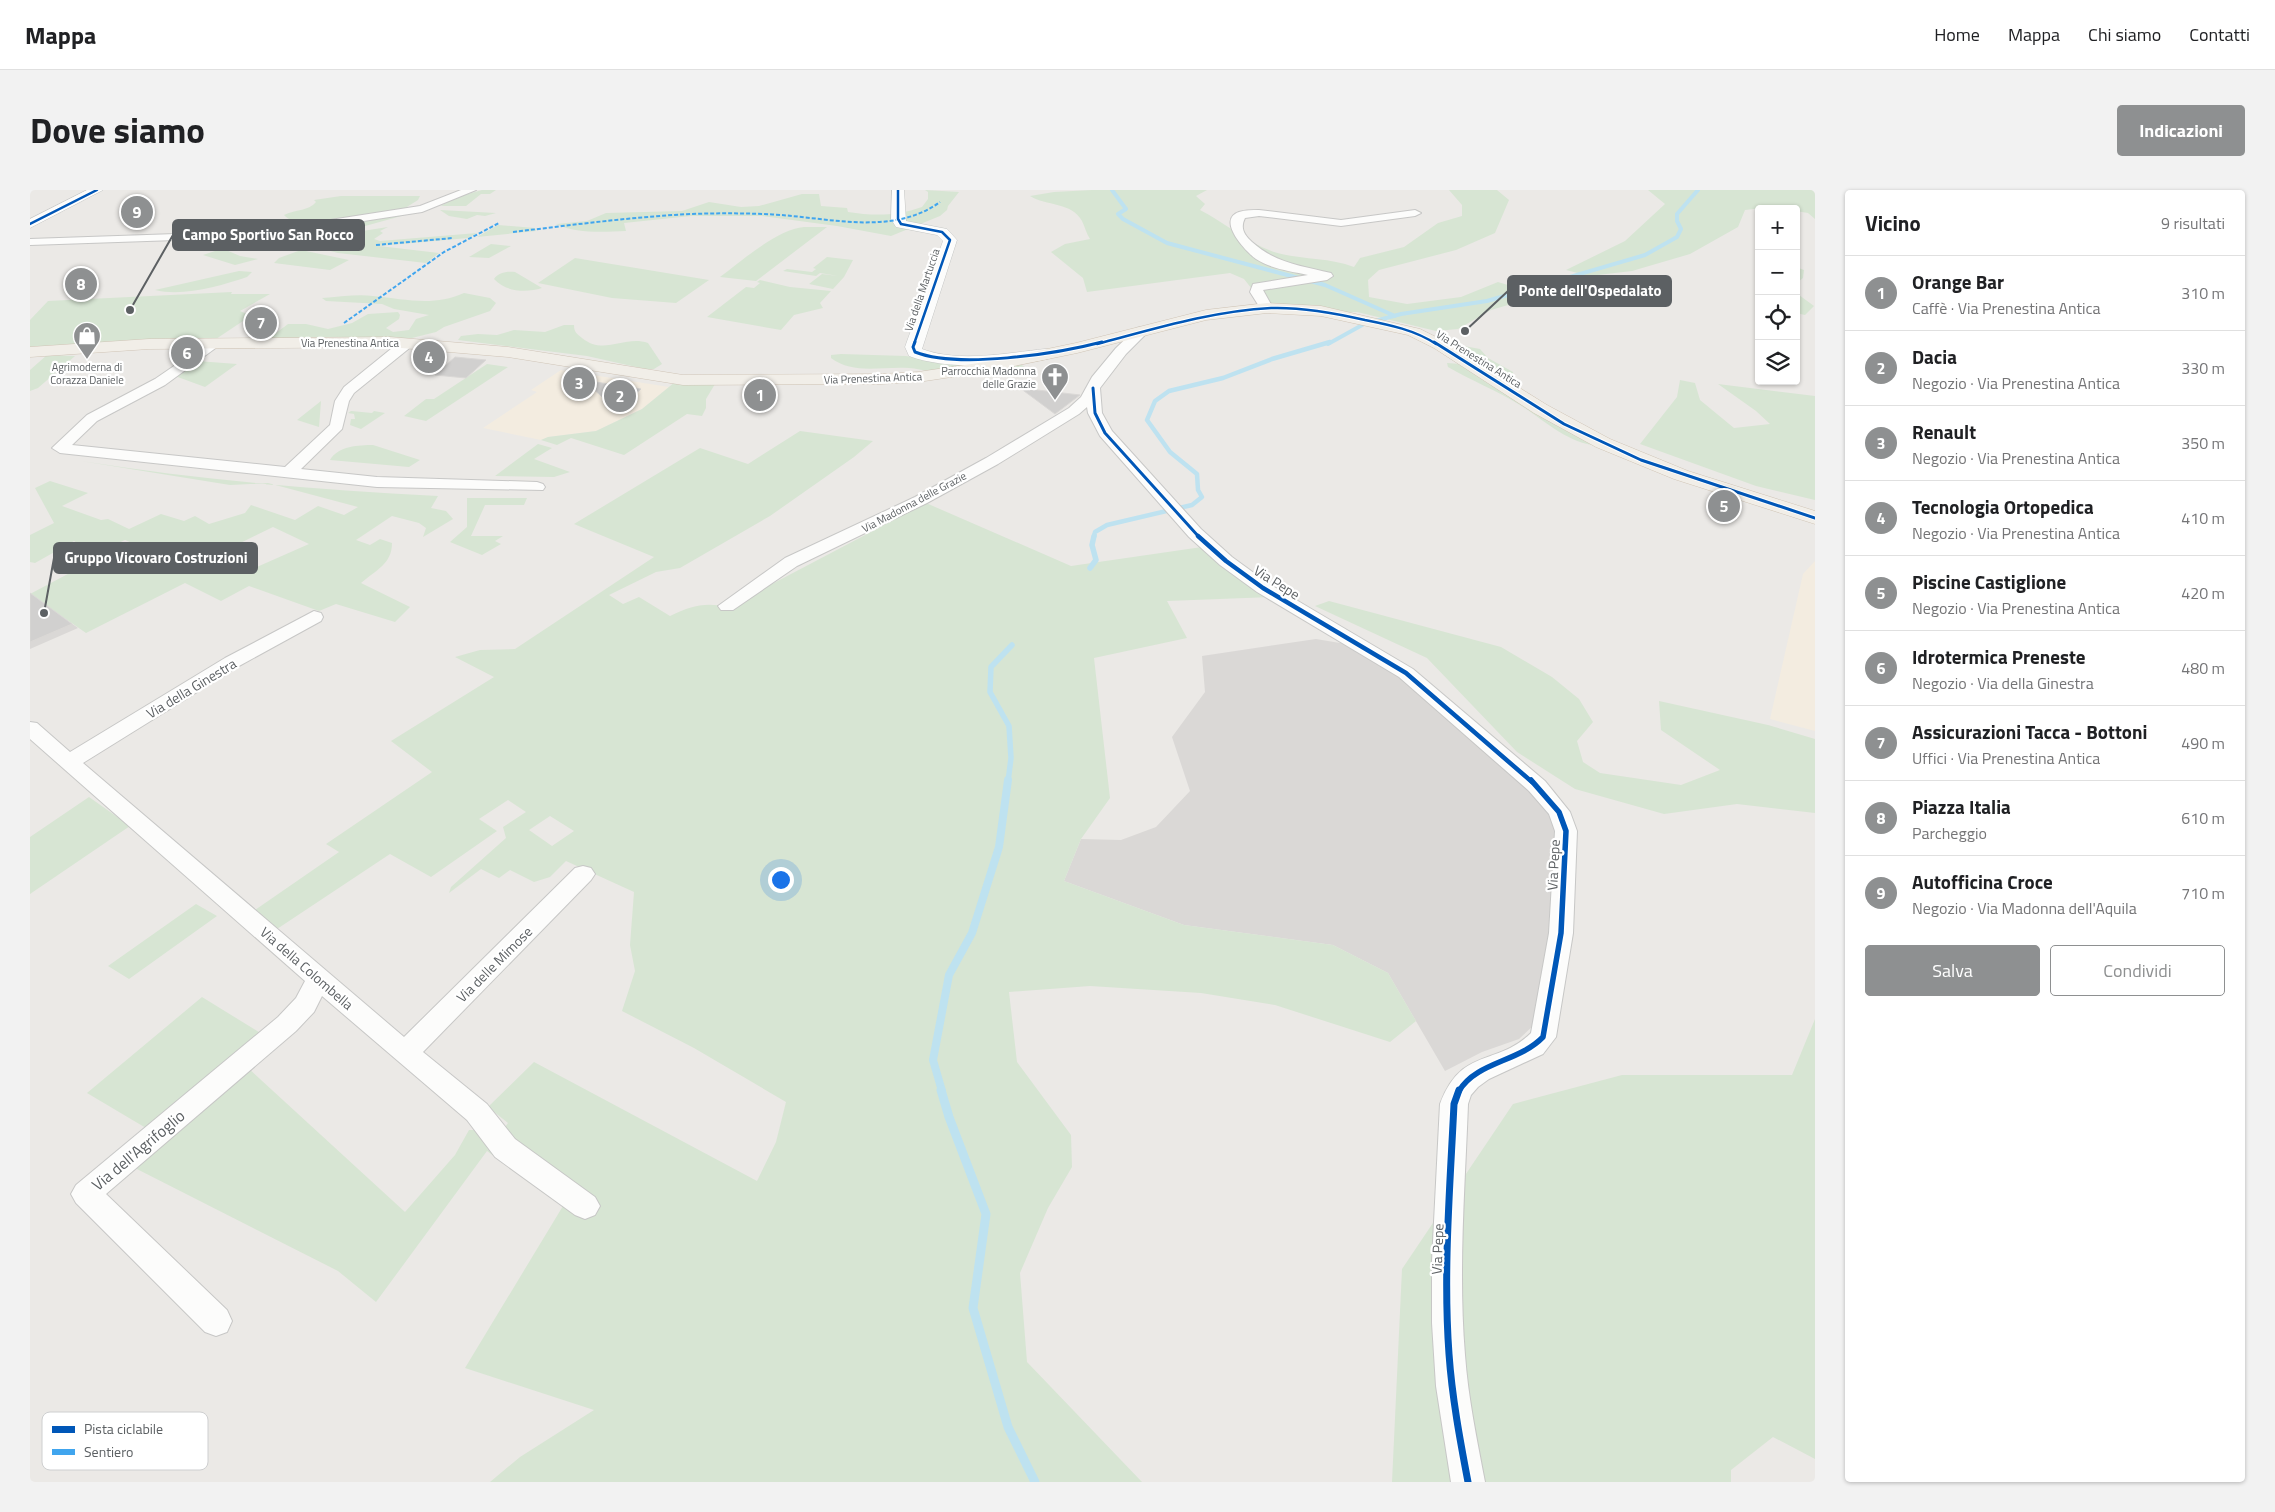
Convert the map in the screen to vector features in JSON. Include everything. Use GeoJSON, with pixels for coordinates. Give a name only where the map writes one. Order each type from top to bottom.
{"type":"FeatureCollection","features":[{"type":"Feature","properties":{"kind":"main road","name":"Via Prenestina Antica"},"geometry":{"type":"LineString","coordinates":[[30,352],[142,344],[406,343],[508,352],[659,377],[702,381],[905,378],[972,369],[1056,353],[1210,314],[1267,308],[1326,312],[1409,331],[1440,345],[1559,420],[1616,449],[1672,472],[1815,518]]}},
{"type":"Feature","properties":{"kind":"street"},"geometry":{"type":"LineString","coordinates":[[30,224],[97,190]]}},
{"type":"Feature","properties":{"kind":"street"},"geometry":{"type":"LineString","coordinates":[[30,242],[172,237],[211,232],[266,233],[422,209],[472,190]]}},
{"type":"Feature","properties":{"kind":"street","name":"Via della Martuccia"},"geometry":{"type":"LineString","coordinates":[[898,190],[898,219],[901,224],[942,232],[950,238],[913,347],[915,352],[928,357],[954,359],[1056,353]]}},
{"type":"Feature","properties":{"kind":"street"},"geometry":{"type":"LineString","coordinates":[[1267,308],[1256,292],[1256,288],[1301,282],[1327,276],[1273,262],[1258,255],[1239,235],[1237,229],[1238,218],[1246,214],[1259,213],[1341,223],[1415,213]]}},
{"type":"Feature","properties":{"kind":"street"},"geometry":{"type":"LineString","coordinates":[[1093,388],[1120,351],[1142,331]]}},
{"type":"Feature","properties":{"kind":"street"},"geometry":{"type":"LineString","coordinates":[[288,474],[337,426],[342,401],[349,390],[406,343]]}},
{"type":"Feature","properties":{"kind":"street"},"geometry":{"type":"LineString","coordinates":[[212,344],[160,382],[92,418],[60,448],[154,457],[288,474],[398,483],[537,487]]}},
{"type":"Feature","properties":{"kind":"street","name":"Via Pepe"},"geometry":{"type":"LineString","coordinates":[[1093,388],[1094,407],[1099,425],[1173,509],[1214,552],[1250,579],[1416,680],[1537,786],[1560,812],[1565,825],[1561,934],[1543,1037],[1531,1049],[1491,1065],[1466,1080],[1455,1094],[1447,1284],[1448,1340],[1457,1419],[1468,1482]]}},
{"type":"Feature","properties":{"kind":"street","name":"Via Madonna delle Grazie"},"geometry":{"type":"LineString","coordinates":[[727,606],[791,562],[861,531],[992,461],[1077,408],[1087,399],[1093,388]]}},
{"type":"Feature","properties":{"kind":"street"},"geometry":{"type":"LineString","coordinates":[[76,433],[154,457]]}},
{"type":"Feature","properties":{"kind":"street","name":"Via della Ginestra"},"geometry":{"type":"LineString","coordinates":[[69,762],[226,666],[314,617]]}},
{"type":"Feature","properties":{"kind":"street","name":"Via della Colombella"},"geometry":{"type":"LineString","coordinates":[[30,728],[405,1053],[477,1112],[505,1148],[585,1206]]}},
{"type":"Feature","properties":{"kind":"street","name":"Via delle Mimose"},"geometry":{"type":"LineString","coordinates":[[405,1053],[583,874]]}},
{"type":"Feature","properties":{"kind":"street","name":"Via dell'Agrifoglio"},"geometry":{"type":"LineString","coordinates":[[216,1321],[86,1194],[287,1024],[305,1005],[319,978]]}},
{"type":"Feature","properties":{"kind":"shaded area"},"geometry":{"type":"Polygon","coordinates":[[[561,370],[669,387],[642,409],[596,431],[548,437],[541,440],[483,428],[537,392],[531,390],[561,370]]]}},
{"type":"Feature","properties":{"kind":"shaded area"},"geometry":{"type":"Polygon","coordinates":[[[1815,561],[1815,731],[1770,719],[1803,574],[1815,561]]]}},
{"type":"Feature","properties":{"kind":"shaded area"},"geometry":{"type":"Polygon","coordinates":[[[30,594],[38,599],[78,628],[30,649],[30,594]]]}},
{"type":"Feature","properties":{"kind":"shaded area"},"geometry":{"type":"Polygon","coordinates":[[[1316,639],[1358,646],[1412,681],[1545,799],[1554,818],[1558,845],[1548,977],[1535,1024],[1519,1039],[1482,1052],[1445,1071],[1388,973],[1333,945],[1184,925],[1064,881],[1081,839],[1121,840],[1156,827],[1190,791],[1172,737],[1205,692],[1202,656],[1316,639]]]}},
{"type":"Feature","properties":{"kind":"green space"},"geometry":{"type":"Polygon","coordinates":[[[482,190],[496,190],[490,194],[481,194],[466,206],[441,206],[454,198],[482,190]]]}},
{"type":"Feature","properties":{"kind":"green space"},"geometry":{"type":"Polygon","coordinates":[[[925,190],[959,192],[947,210],[940,216],[891,236],[837,226],[762,216],[691,216],[624,223],[626,231],[581,231],[556,224],[587,221],[606,213],[682,211],[709,202],[741,207],[759,206],[802,194],[819,194],[821,206],[847,208],[848,212],[876,215],[894,214],[922,207],[928,199],[928,192],[925,190]]]}},
{"type":"Feature","properties":{"kind":"green space"},"geometry":{"type":"Polygon","coordinates":[[[1092,190],[1207,190],[1196,196],[1205,204],[1200,210],[1255,244],[1284,255],[1334,262],[1354,267],[1360,258],[1404,247],[1438,223],[1462,216],[1462,205],[1449,190],[1497,190],[1509,200],[1495,233],[1456,250],[1379,270],[1368,280],[1369,297],[1407,304],[1461,297],[1498,282],[1531,292],[1525,300],[1491,310],[1458,329],[1436,331],[1357,312],[1334,313],[1267,308],[1244,279],[1230,273],[1087,292],[1083,278],[1051,252],[1065,244],[1090,239],[1082,221],[1072,210],[1030,196],[1054,192],[1092,190]]]}},
{"type":"Feature","properties":{"kind":"green space"},"geometry":{"type":"Polygon","coordinates":[[[1648,190],[1815,190],[1815,219],[1808,213],[1800,212],[1800,205],[1755,205],[1755,209],[1745,210],[1738,227],[1690,254],[1632,271],[1589,276],[1566,270],[1625,241],[1665,204],[1648,190]]]}},
{"type":"Feature","properties":{"kind":"green space"},"geometry":{"type":"Polygon","coordinates":[[[341,196],[420,196],[418,200],[394,215],[423,210],[283,251],[323,230],[292,221],[284,215],[313,205],[316,202],[314,200],[341,196]]]}},
{"type":"Feature","properties":{"kind":"green space"},"geometry":{"type":"Polygon","coordinates":[[[440,210],[496,213],[485,216],[477,215],[467,219],[449,216],[440,210]]]}},
{"type":"Feature","properties":{"kind":"green space"},"geometry":{"type":"Polygon","coordinates":[[[498,225],[535,228],[536,231],[477,237],[498,225]]]}},
{"type":"Feature","properties":{"kind":"green space"},"geometry":{"type":"Polygon","coordinates":[[[388,227],[380,231],[383,233],[374,239],[380,241],[477,233],[468,238],[379,246],[439,253],[426,263],[338,253],[312,246],[356,232],[388,227]]]}},
{"type":"Feature","properties":{"kind":"green space"},"geometry":{"type":"Polygon","coordinates":[[[827,227],[756,281],[720,277],[771,239],[794,229],[827,227]]]}},
{"type":"Feature","properties":{"kind":"green space"},"geometry":{"type":"Polygon","coordinates":[[[491,244],[511,246],[489,258],[469,257],[491,244]]]}},
{"type":"Feature","properties":{"kind":"green space"},"geometry":{"type":"Polygon","coordinates":[[[218,250],[226,250],[240,256],[258,259],[235,265],[203,255],[218,250]]]}},
{"type":"Feature","properties":{"kind":"green space"},"geometry":{"type":"Polygon","coordinates":[[[301,250],[349,260],[330,270],[274,263],[279,258],[301,250]]]}},
{"type":"Feature","properties":{"kind":"green space"},"geometry":{"type":"Polygon","coordinates":[[[827,257],[853,260],[844,277],[833,289],[809,284],[822,274],[838,276],[820,273],[816,276],[783,271],[787,269],[812,272],[816,269],[813,268],[827,257]]]}},
{"type":"Feature","properties":{"kind":"green space"},"geometry":{"type":"Polygon","coordinates":[[[575,258],[709,280],[676,303],[612,298],[538,283],[575,258]]]}},
{"type":"Feature","properties":{"kind":"green space"},"geometry":{"type":"Polygon","coordinates":[[[1800,268],[1804,270],[1803,278],[1800,280],[1800,268]]]}},
{"type":"Feature","properties":{"kind":"green space"},"geometry":{"type":"Polygon","coordinates":[[[239,271],[252,272],[247,277],[201,290],[166,292],[155,290],[239,271]]]}},
{"type":"Feature","properties":{"kind":"green space"},"geometry":{"type":"Polygon","coordinates":[[[503,272],[515,272],[542,288],[529,291],[510,289],[494,279],[503,272]]]}},
{"type":"Feature","properties":{"kind":"green space"},"geometry":{"type":"Polygon","coordinates":[[[760,280],[790,287],[831,291],[820,303],[823,308],[794,315],[781,330],[707,317],[746,287],[754,288],[760,283],[757,282],[760,280]]]}},
{"type":"Feature","properties":{"kind":"green space"},"geometry":{"type":"Polygon","coordinates":[[[232,292],[231,294],[270,294],[240,311],[247,314],[246,319],[216,339],[30,347],[30,320],[48,301],[232,292]]]}},
{"type":"Feature","properties":{"kind":"green space"},"geometry":{"type":"Polygon","coordinates":[[[464,293],[490,298],[496,303],[490,311],[444,327],[436,332],[412,338],[268,339],[288,324],[306,324],[328,329],[352,323],[368,314],[398,312],[400,315],[399,319],[386,328],[393,332],[409,330],[416,319],[429,315],[394,309],[382,304],[326,301],[322,298],[367,295],[430,301],[441,300],[464,293]]]}},
{"type":"Feature","properties":{"kind":"green space"},"geometry":{"type":"Polygon","coordinates":[[[1800,296],[1814,306],[1805,315],[1800,314],[1800,296]]]}},
{"type":"Feature","properties":{"kind":"green space"},"geometry":{"type":"Polygon","coordinates":[[[564,325],[574,325],[575,331],[582,338],[598,345],[631,341],[648,343],[662,364],[654,369],[645,369],[587,356],[458,340],[461,336],[478,334],[497,335],[514,330],[545,332],[564,325]]]}},
{"type":"Feature","properties":{"kind":"green space"},"geometry":{"type":"Polygon","coordinates":[[[1453,344],[1480,349],[1488,358],[1513,372],[1514,377],[1508,380],[1598,446],[1576,441],[1566,436],[1511,400],[1448,367],[1447,363],[1461,364],[1448,347],[1453,344]]]}},
{"type":"Feature","properties":{"kind":"green space"},"geometry":{"type":"Polygon","coordinates":[[[47,355],[75,356],[38,388],[30,391],[30,370],[47,355]]]}},
{"type":"Feature","properties":{"kind":"green space"},"geometry":{"type":"Polygon","coordinates":[[[831,355],[906,356],[946,362],[1021,364],[1024,367],[988,375],[951,375],[909,368],[858,368],[840,363],[831,358],[831,355]]]}},
{"type":"Feature","properties":{"kind":"green space"},"geometry":{"type":"Polygon","coordinates":[[[197,361],[237,364],[205,387],[175,376],[197,361]]]}},
{"type":"Feature","properties":{"kind":"green space"},"geometry":{"type":"Polygon","coordinates":[[[487,364],[508,367],[426,421],[404,416],[426,399],[434,399],[487,364]]]}},
{"type":"Feature","properties":{"kind":"green space"},"geometry":{"type":"Polygon","coordinates":[[[1680,380],[1695,383],[1700,400],[1734,428],[1770,424],[1756,411],[1718,384],[1815,396],[1815,500],[1756,486],[1640,444],[1677,397],[1680,380]]]}},
{"type":"Feature","properties":{"kind":"green space"},"geometry":{"type":"Polygon","coordinates":[[[675,382],[715,384],[706,399],[706,408],[702,416],[687,414],[624,455],[571,438],[557,445],[541,440],[548,437],[596,431],[642,409],[675,382]]]}},
{"type":"Feature","properties":{"kind":"green space"},"geometry":{"type":"Polygon","coordinates":[[[321,401],[319,427],[297,420],[321,401]]]}},
{"type":"Feature","properties":{"kind":"green space"},"geometry":{"type":"Polygon","coordinates":[[[351,411],[385,413],[361,429],[350,425],[351,419],[355,419],[354,414],[348,413],[351,411]]]}},
{"type":"Feature","properties":{"kind":"green space"},"geometry":{"type":"Polygon","coordinates":[[[800,431],[873,441],[854,457],[770,516],[680,568],[656,572],[609,595],[623,604],[639,597],[670,616],[698,606],[728,607],[926,503],[1071,566],[1202,547],[1272,597],[1167,601],[1187,638],[1094,658],[1110,798],[1081,839],[1064,881],[1184,925],[1333,945],[1388,973],[1416,1021],[1390,1042],[1275,1005],[1201,993],[1090,986],[1009,992],[1017,1062],[1071,1135],[1072,1167],[1048,1208],[1020,1273],[1027,1362],[1142,1482],[490,1482],[520,1457],[594,1410],[465,1368],[563,1206],[487,1151],[376,1302],[338,1271],[129,1165],[248,1068],[405,1212],[455,1155],[469,1130],[482,1130],[488,1150],[508,1123],[488,1107],[534,1062],[757,1181],[776,1142],[786,1102],[694,1048],[622,1011],[635,971],[630,945],[634,892],[566,861],[550,877],[534,882],[510,870],[499,878],[481,869],[449,893],[451,887],[506,838],[503,827],[526,812],[508,800],[479,819],[497,831],[431,877],[390,854],[277,929],[255,910],[339,852],[326,844],[432,772],[391,741],[494,677],[455,657],[480,650],[515,649],[654,557],[574,524],[700,448],[748,464],[800,431]],[[550,816],[529,830],[552,846],[574,831],[550,816]]]}},
{"type":"Feature","properties":{"kind":"green space"},"geometry":{"type":"Polygon","coordinates":[[[538,444],[552,448],[534,459],[570,472],[554,477],[495,476],[538,444]]]}},
{"type":"Feature","properties":{"kind":"green space"},"geometry":{"type":"Polygon","coordinates":[[[373,445],[420,460],[409,467],[330,460],[343,449],[373,445]]]}},
{"type":"Feature","properties":{"kind":"green space"},"geometry":{"type":"Polygon","coordinates":[[[81,461],[170,474],[260,483],[230,485],[81,461]]]}},
{"type":"Feature","properties":{"kind":"green space"},"geometry":{"type":"Polygon","coordinates":[[[50,481],[88,493],[62,506],[101,520],[108,519],[129,529],[161,514],[184,521],[195,516],[209,524],[245,513],[251,505],[295,520],[318,506],[344,515],[358,507],[274,485],[438,496],[431,508],[446,511],[453,519],[423,537],[426,528],[419,523],[392,516],[356,540],[370,545],[380,539],[392,543],[386,561],[361,583],[410,607],[395,622],[336,604],[319,611],[249,586],[221,601],[185,583],[86,633],[30,594],[100,557],[137,545],[125,540],[95,554],[74,541],[35,563],[30,562],[30,535],[54,523],[35,488],[50,481]],[[273,527],[208,559],[248,571],[309,544],[273,527]]]}},
{"type":"Feature","properties":{"kind":"green space"},"geometry":{"type":"Polygon","coordinates":[[[467,498],[527,498],[524,505],[485,505],[471,536],[503,536],[495,541],[501,544],[482,555],[450,542],[467,527],[467,498]]]}},
{"type":"Feature","properties":{"kind":"green space"},"geometry":{"type":"Polygon","coordinates":[[[1329,601],[1501,647],[1552,677],[1579,699],[1593,722],[1577,741],[1583,762],[1600,773],[1681,785],[1720,770],[1661,730],[1659,701],[1768,725],[1815,739],[1815,813],[1737,804],[1664,814],[1575,789],[1517,752],[1427,658],[1315,606],[1329,601]]]}},
{"type":"Feature","properties":{"kind":"green space"},"geometry":{"type":"Polygon","coordinates":[[[89,797],[130,826],[30,894],[30,837],[89,797]]]}},
{"type":"Feature","properties":{"kind":"green space"},"geometry":{"type":"Polygon","coordinates":[[[196,904],[217,916],[129,979],[108,966],[196,904]]]}},
{"type":"Feature","properties":{"kind":"green space"},"geometry":{"type":"Polygon","coordinates":[[[202,997],[262,1034],[151,1131],[87,1093],[202,997]]]}},
{"type":"Feature","properties":{"kind":"green space"},"geometry":{"type":"Polygon","coordinates":[[[1815,1019],[1815,1459],[1773,1437],[1731,1470],[1731,1482],[1392,1482],[1402,1269],[1513,1104],[1622,1075],[1792,1075],[1815,1019]]]}},
{"type":"Feature","properties":{"kind":"building"},"geometry":{"type":"Polygon","coordinates":[[[455,357],[486,360],[466,378],[435,375],[455,357]]]}},
{"type":"Feature","properties":{"kind":"building"},"geometry":{"type":"Polygon","coordinates":[[[583,380],[641,389],[622,405],[608,402],[583,380]]]}},
{"type":"Feature","properties":{"kind":"building","name":"Parrocchia Madonna delle Grazie"},"geometry":{"type":"Polygon","coordinates":[[[1020,388],[1080,395],[1055,414],[1020,388]]]}},
{"type":"Feature","properties":{"kind":"building"},"geometry":{"type":"Polygon","coordinates":[[[30,593],[72,624],[30,642],[30,593]]]}},
{"type":"Feature","properties":{"kind":"waterway"},"geometry":{"type":"LineString","coordinates":[[1112,190],[1126,209],[1118,214],[1123,219],[1167,243],[1325,285],[1394,316]]}},
{"type":"Feature","properties":{"kind":"waterway"},"geometry":{"type":"LineString","coordinates":[[1394,316],[1487,301],[1645,255],[1677,237],[1681,229],[1677,221],[1677,214],[1698,190]]}},
{"type":"Feature","properties":{"kind":"waterway"},"geometry":{"type":"LineString","coordinates":[[1328,344],[1364,324],[1394,316]]}},
{"type":"Feature","properties":{"kind":"waterway"},"geometry":{"type":"LineString","coordinates":[[1094,537],[1095,532],[1107,525],[1192,505],[1202,497],[1198,490],[1197,474],[1170,452],[1147,420],[1155,401],[1169,391],[1223,378],[1272,359],[1330,342]]}},
{"type":"Feature","properties":{"kind":"waterway"},"geometry":{"type":"LineString","coordinates":[[1090,568],[1096,560],[1092,545],[1094,536]]}},
{"type":"Feature","properties":{"kind":"waterway"},"geometry":{"type":"LineString","coordinates":[[1008,782],[1011,758],[1009,726],[990,692],[991,667],[1012,645]]}},
{"type":"Feature","properties":{"kind":"waterway"},"geometry":{"type":"LineString","coordinates":[[942,1091],[933,1060],[949,975],[972,933],[999,847],[1008,780]]}},
{"type":"Feature","properties":{"kind":"waterway"},"geometry":{"type":"LineString","coordinates":[[941,1090],[949,1117],[986,1214],[973,1308],[1008,1427],[1035,1482]]}},
{"type":"Feature","properties":{"kind":"marked path"},"geometry":{"type":"LineString","coordinates":[[513,232],[690,214],[761,213],[831,220],[892,221],[927,211],[940,202]]}},
{"type":"Feature","properties":{"kind":"marked path"},"geometry":{"type":"LineString","coordinates":[[344,323],[444,252],[499,223]]}},
{"type":"Feature","properties":{"kind":"marked path"},"geometry":{"type":"LineString","coordinates":[[376,245],[453,238]]}},
{"type":"Feature","properties":{"kind":"cycle path"},"geometry":{"type":"LineString","coordinates":[[30,224],[97,190]]}},
{"type":"Feature","properties":{"kind":"cycle path"},"geometry":{"type":"LineString","coordinates":[[898,190],[898,219],[901,224],[942,232],[950,240],[913,347],[915,352],[928,357],[954,359],[1034,355],[1067,351],[1220,313],[1273,308],[1334,313],[1394,326],[1426,337],[1564,424],[1641,460],[1815,518]]}},
{"type":"Feature","properties":{"kind":"cycle path"},"geometry":{"type":"LineString","coordinates":[[1093,388],[1095,413],[1105,433],[1195,533],[1226,561],[1263,588],[1406,673],[1537,786],[1559,812],[1566,831],[1561,933],[1543,1037],[1533,1047],[1521,1054],[1480,1071],[1468,1079],[1459,1089],[1454,1104],[1448,1229],[1447,1323],[1452,1386],[1468,1482]]}},
{"type":"Feature","properties":{"kind":"place","name":"Autofficina Croce"},"geometry":{"type":"Point","coordinates":[137,212]}},
{"type":"Feature","properties":{"kind":"place","name":"Piazza Italia"},"geometry":{"type":"Point","coordinates":[81,284]}},
{"type":"Feature","properties":{"kind":"place","name":"Campo Sportivo San Rocco"},"geometry":{"type":"Point","coordinates":[130,310]}},
{"type":"Feature","properties":{"kind":"place","name":"Assicurazioni Tacca - Bottoni"},"geometry":{"type":"Point","coordinates":[261,323]}},
{"type":"Feature","properties":{"kind":"place","name":"Ponte dell'Ospedalato"},"geometry":{"type":"Point","coordinates":[1465,331]}},
{"type":"Feature","properties":{"kind":"place","name":"Idrotermica Preneste"},"geometry":{"type":"Point","coordinates":[187,353]}},
{"type":"Feature","properties":{"kind":"place","name":"Tecnologia Ortopedica"},"geometry":{"type":"Point","coordinates":[429,357]}},
{"type":"Feature","properties":{"kind":"place","name":"Agrimoderna di Corazza Daniele"},"geometry":{"type":"Point","coordinates":[87,360]}},
{"type":"Feature","properties":{"kind":"place","name":"Renault"},"geometry":{"type":"Point","coordinates":[579,383]}},
{"type":"Feature","properties":{"kind":"place","name":"Orange Bar"},"geometry":{"type":"Point","coordinates":[760,395]}},
{"type":"Feature","properties":{"kind":"place","name":"Dacia"},"geometry":{"type":"Point","coordinates":[620,396]}},
{"type":"Feature","properties":{"kind":"place","name":"Parrocchia Madonna delle Grazie"},"geometry":{"type":"Point","coordinates":[1055,401]}},
{"type":"Feature","properties":{"kind":"place","name":"Piscine Castiglione"},"geometry":{"type":"Point","coordinates":[1724,506]}},
{"type":"Feature","properties":{"kind":"place","name":"Gruppo Vicovaro Costruzioni"},"geometry":{"type":"Point","coordinates":[44,613]}}]}
